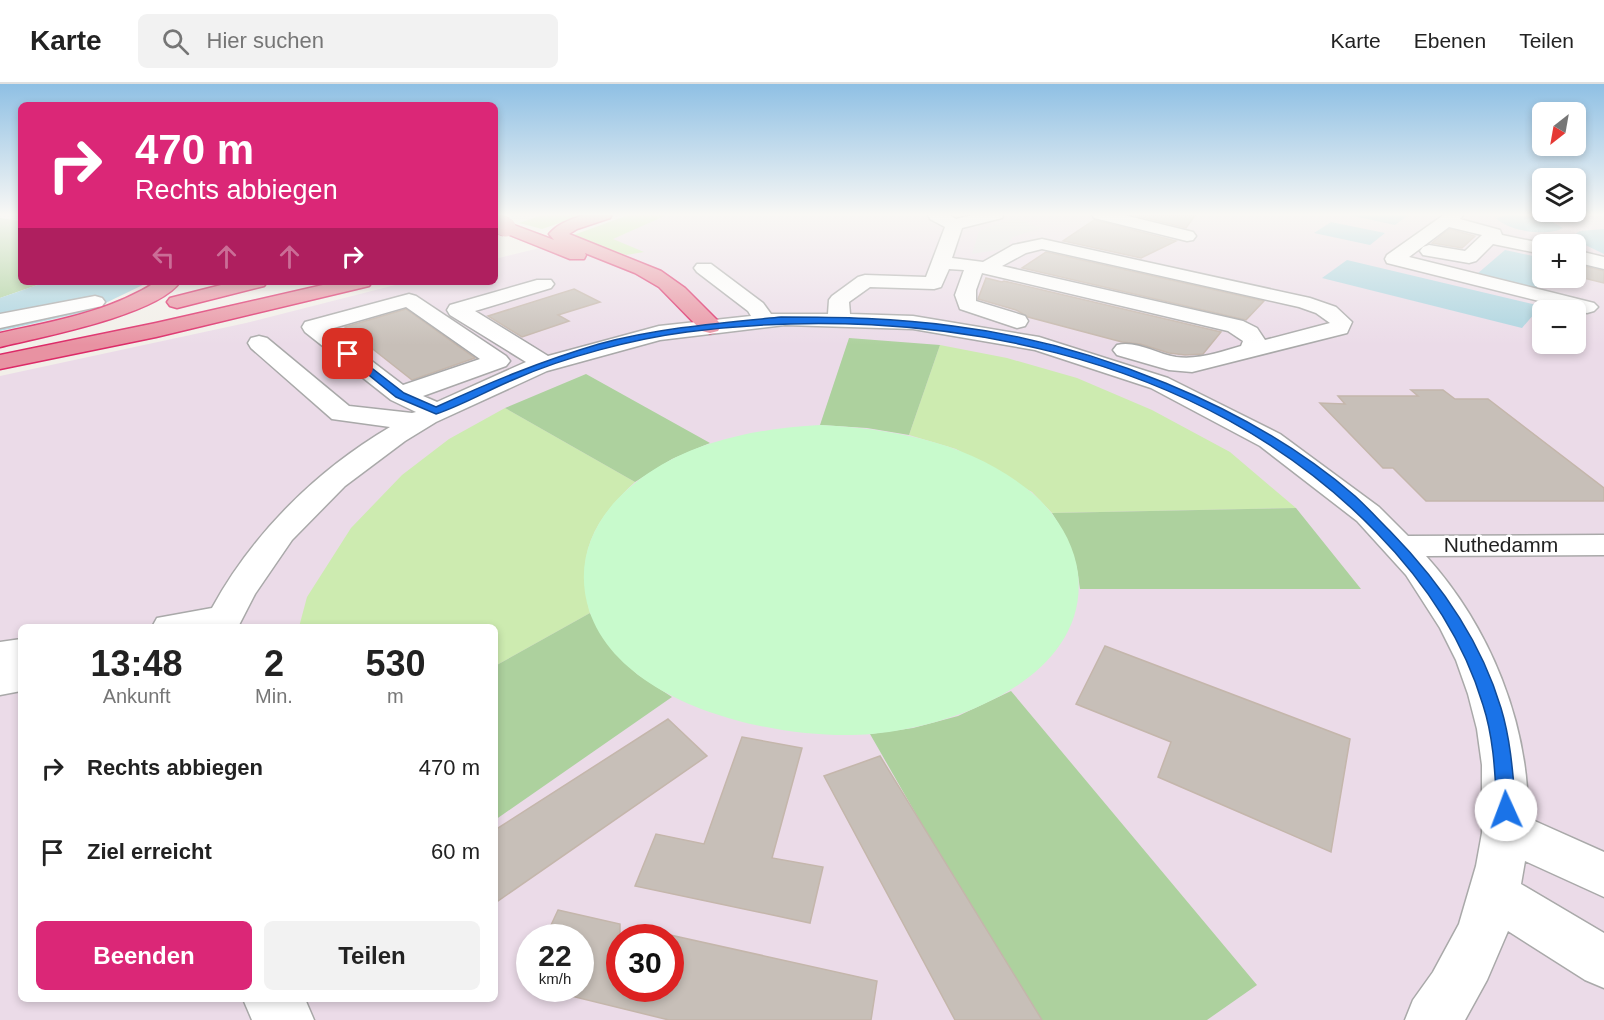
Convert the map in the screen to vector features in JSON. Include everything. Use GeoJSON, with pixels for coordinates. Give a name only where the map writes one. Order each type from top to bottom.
{"type":"FeatureCollection","features":[{"type":"Feature","properties":{"kind":"highway"},"geometry":{"type":"LineString","coordinates":[[593,258],[634,281],[701,332]]}},
{"type":"Feature","properties":{"kind":"highway"},"geometry":{"type":"LineString","coordinates":[[0,340],[106,312],[150,294],[165,285]]}},
{"type":"Feature","properties":{"kind":"highway"},"geometry":{"type":"LineString","coordinates":[[0,345],[245,285]]}},
{"type":"Feature","properties":{"kind":"highway"},"geometry":{"type":"LineString","coordinates":[[0,355],[282,285]]}},
{"type":"Feature","properties":{"kind":"highway"},"geometry":{"type":"LineString","coordinates":[[0,362],[156,330],[349,285]]}},
{"type":"Feature","properties":{"kind":"street"},"geometry":{"type":"LineString","coordinates":[[930,296],[943,258]]}},
{"type":"Feature","properties":{"kind":"street"},"geometry":{"type":"LineString","coordinates":[[544,284],[458,310],[520,349],[547,351],[603,346],[765,321],[839,319],[930,296],[1000,258]]}},
{"type":"Feature","properties":{"kind":"street"},"geometry":{"type":"LineString","coordinates":[[982,267],[964,299],[967,305],[1165,362],[1185,365],[1202,364],[1325,333],[1339,328],[1341,322],[1335,315],[1322,308],[1303,302],[1106,258]]}},
{"type":"Feature","properties":{"kind":"street"},"geometry":{"type":"LineString","coordinates":[[1396,258],[1394,259],[1587,307]]}},
{"type":"Feature","properties":{"kind":"street"},"geometry":{"type":"LineString","coordinates":[[1586,259],[1604,263]]}},
{"type":"Feature","properties":{"kind":"street"},"geometry":{"type":"LineString","coordinates":[[982,267],[1235,326],[1249,333],[1254,341],[1252,350]]}},
{"type":"Feature","properties":{"kind":"street"},"geometry":{"type":"LineString","coordinates":[[704,268],[756,307],[765,321]]}},
{"type":"Feature","properties":{"kind":"street"},"geometry":{"type":"LineString","coordinates":[[839,319],[839,300],[865,281],[930,296],[996,336],[1065,352],[1138,375],[1188,396],[1250,428],[1300,459],[1351,499],[1399,546],[1441,599],[1469,648],[1492,706],[1501,742],[1506,789],[1506,830],[1495,896],[1465,970],[1433,1020]]}},
{"type":"Feature","properties":{"kind":"street"},"geometry":{"type":"LineString","coordinates":[[23,316],[59,289]]}},
{"type":"Feature","properties":{"kind":"street"},"geometry":{"type":"LineString","coordinates":[[400,395],[498,362],[409,300],[313,327],[426,416]]}},
{"type":"Feature","properties":{"kind":"street"},"geometry":{"type":"LineString","coordinates":[[0,321],[95,302]]}},
{"type":"Feature","properties":{"kind":"street"},"geometry":{"type":"LineString","coordinates":[[259,343],[341,413],[426,416]]}},
{"type":"Feature","properties":{"kind":"street"},"geometry":{"type":"LineString","coordinates":[[201,624],[222,622],[272,543],[312,500],[354,464],[426,416],[489,385],[547,351]]}},
{"type":"Feature","properties":{"kind":"street","name":"Nuthedamm"},"geometry":{"type":"LineString","coordinates":[[1399,546],[1604,545]]}},
{"type":"Feature","properties":{"kind":"street"},"geometry":{"type":"LineString","coordinates":[[0,655],[18,652]]}},
{"type":"Feature","properties":{"kind":"street"},"geometry":{"type":"LineString","coordinates":[[0,681],[18,678]]}},
{"type":"Feature","properties":{"kind":"street"},"geometry":{"type":"LineString","coordinates":[[1506,830],[1604,875]]}},
{"type":"Feature","properties":{"kind":"street"},"geometry":{"type":"LineString","coordinates":[[1495,896],[1604,962]]}},
{"type":"Feature","properties":{"kind":"street"},"geometry":{"type":"LineString","coordinates":[[272,1002],[286,1020]]}},
{"type":"Feature","properties":{"kind":"shaded area"},"geometry":{"type":"Polygon","coordinates":[[[498,258],[500,258],[1532,258],[1532,288],[1586,288],[1586,258],[1604,258],[1604,1020],[0,1020],[0,376],[246,323],[395,285],[498,285],[498,258]]]}},
{"type":"Feature","properties":{"kind":"green space"},"geometry":{"type":"Polygon","coordinates":[[[0,258],[18,258],[18,285],[37,285],[0,298],[0,258]]]}},
{"type":"Feature","properties":{"kind":"green space"},"geometry":{"type":"Polygon","coordinates":[[[849,338],[940,345],[909,435],[867,428],[820,425],[849,338]]]}},
{"type":"Feature","properties":{"kind":"green space"},"geometry":{"type":"Polygon","coordinates":[[[940,345],[1007,358],[1077,378],[1152,410],[1230,452],[1296,508],[1052,513],[1032,492],[956,449],[909,435],[940,345]]]}},
{"type":"Feature","properties":{"kind":"green space"},"geometry":{"type":"Polygon","coordinates":[[[586,374],[710,443],[672,459],[635,482],[505,408],[586,374]]]}},
{"type":"Feature","properties":{"kind":"green space"},"geometry":{"type":"Polygon","coordinates":[[[505,408],[635,482],[608,511],[591,541],[586,557],[585,574],[590,613],[498,664],[498,624],[300,624],[307,597],[351,528],[402,475],[449,439],[505,408]]]}},
{"type":"Feature","properties":{"kind":"green space"},"geometry":{"type":"Polygon","coordinates":[[[820,425],[876,430],[931,441],[983,461],[1007,475],[1040,500],[1068,539],[1078,573],[1076,609],[1063,641],[1040,668],[1011,690],[941,721],[872,734],[836,735],[795,732],[752,724],[709,712],[669,694],[634,672],[607,644],[589,610],[584,580],[587,552],[598,526],[614,503],[635,483],[685,453],[725,439],[752,433],[820,425]]]}},
{"type":"Feature","properties":{"kind":"green space"},"geometry":{"type":"Polygon","coordinates":[[[1296,508],[1361,589],[1080,589],[1071,549],[1052,513],[1296,508]]]}},
{"type":"Feature","properties":{"kind":"green space"},"geometry":{"type":"Polygon","coordinates":[[[590,613],[610,647],[637,674],[672,697],[498,818],[498,664],[590,613]]]}},
{"type":"Feature","properties":{"kind":"green space"},"geometry":{"type":"Polygon","coordinates":[[[1011,691],[1257,985],[1207,1020],[1034,1020],[870,734],[913,728],[958,716],[1011,691]]]}},
{"type":"Feature","properties":{"kind":"water"},"geometry":{"type":"Polygon","coordinates":[[[1496,258],[1532,258],[1532,287],[1477,274],[1496,258]]]}},
{"type":"Feature","properties":{"kind":"water"},"geometry":{"type":"Polygon","coordinates":[[[1347,260],[1532,304],[1532,316],[1522,328],[1322,278],[1347,260]]]}},
{"type":"Feature","properties":{"kind":"water"},"geometry":{"type":"Polygon","coordinates":[[[37,285],[143,285],[89,311],[0,331],[0,298],[37,285]]]}},
{"type":"Feature","properties":{"kind":"building"},"geometry":{"type":"Polygon","coordinates":[[[1037,258],[1071,258],[1264,301],[1246,320],[1022,268],[1037,258]]]}},
{"type":"Feature","properties":{"kind":"building"},"geometry":{"type":"Polygon","coordinates":[[[1586,267],[1604,271],[1604,283],[1586,279],[1586,267]]]}},
{"type":"Feature","properties":{"kind":"building"},"geometry":{"type":"Polygon","coordinates":[[[986,278],[1221,332],[1203,354],[1169,353],[1028,317],[1016,310],[978,299],[986,278]]]}},
{"type":"Feature","properties":{"kind":"building"},"geometry":{"type":"Polygon","coordinates":[[[574,289],[600,302],[558,315],[569,321],[522,337],[488,316],[574,289]]]}},
{"type":"Feature","properties":{"kind":"building"},"geometry":{"type":"Polygon","coordinates":[[[406,309],[475,358],[412,380],[345,327],[406,309]]]}},
{"type":"Feature","properties":{"kind":"building"},"geometry":{"type":"Polygon","coordinates":[[[1411,390],[1443,390],[1455,399],[1488,399],[1604,488],[1604,501],[1426,501],[1393,468],[1383,468],[1320,403],[1345,404],[1338,396],[1418,396],[1411,390]]]}},
{"type":"Feature","properties":{"kind":"building"},"geometry":{"type":"Polygon","coordinates":[[[1105,646],[1350,739],[1331,852],[1158,777],[1171,742],[1076,704],[1105,646]]]}},
{"type":"Feature","properties":{"kind":"building"},"geometry":{"type":"Polygon","coordinates":[[[668,719],[707,756],[498,901],[498,828],[668,719]]]}},
{"type":"Feature","properties":{"kind":"building"},"geometry":{"type":"Polygon","coordinates":[[[742,737],[802,748],[772,858],[823,867],[810,923],[635,886],[656,834],[704,844],[742,737]]]}},
{"type":"Feature","properties":{"kind":"building"},"geometry":{"type":"Polygon","coordinates":[[[880,756],[1042,1020],[955,1020],[824,776],[880,756]]]}},
{"type":"Feature","properties":{"kind":"building"},"geometry":{"type":"Polygon","coordinates":[[[558,910],[620,924],[606,924],[606,1002],[684,1002],[684,938],[877,981],[871,1020],[669,1020],[594,1002],[594,924],[552,924],[558,910]]]}},
{"type":"Feature","properties":{"kind":"route"},"geometry":{"type":"LineString","coordinates":[[348,354],[400,395],[436,411],[471,393],[529,369],[603,346],[685,330],[781,320],[858,320],[954,328],[1046,347],[1090,359],[1164,385],[1231,417],[1300,459],[1351,499],[1413,562],[1454,620],[1480,673],[1492,706],[1501,742],[1506,810]]}}]}
